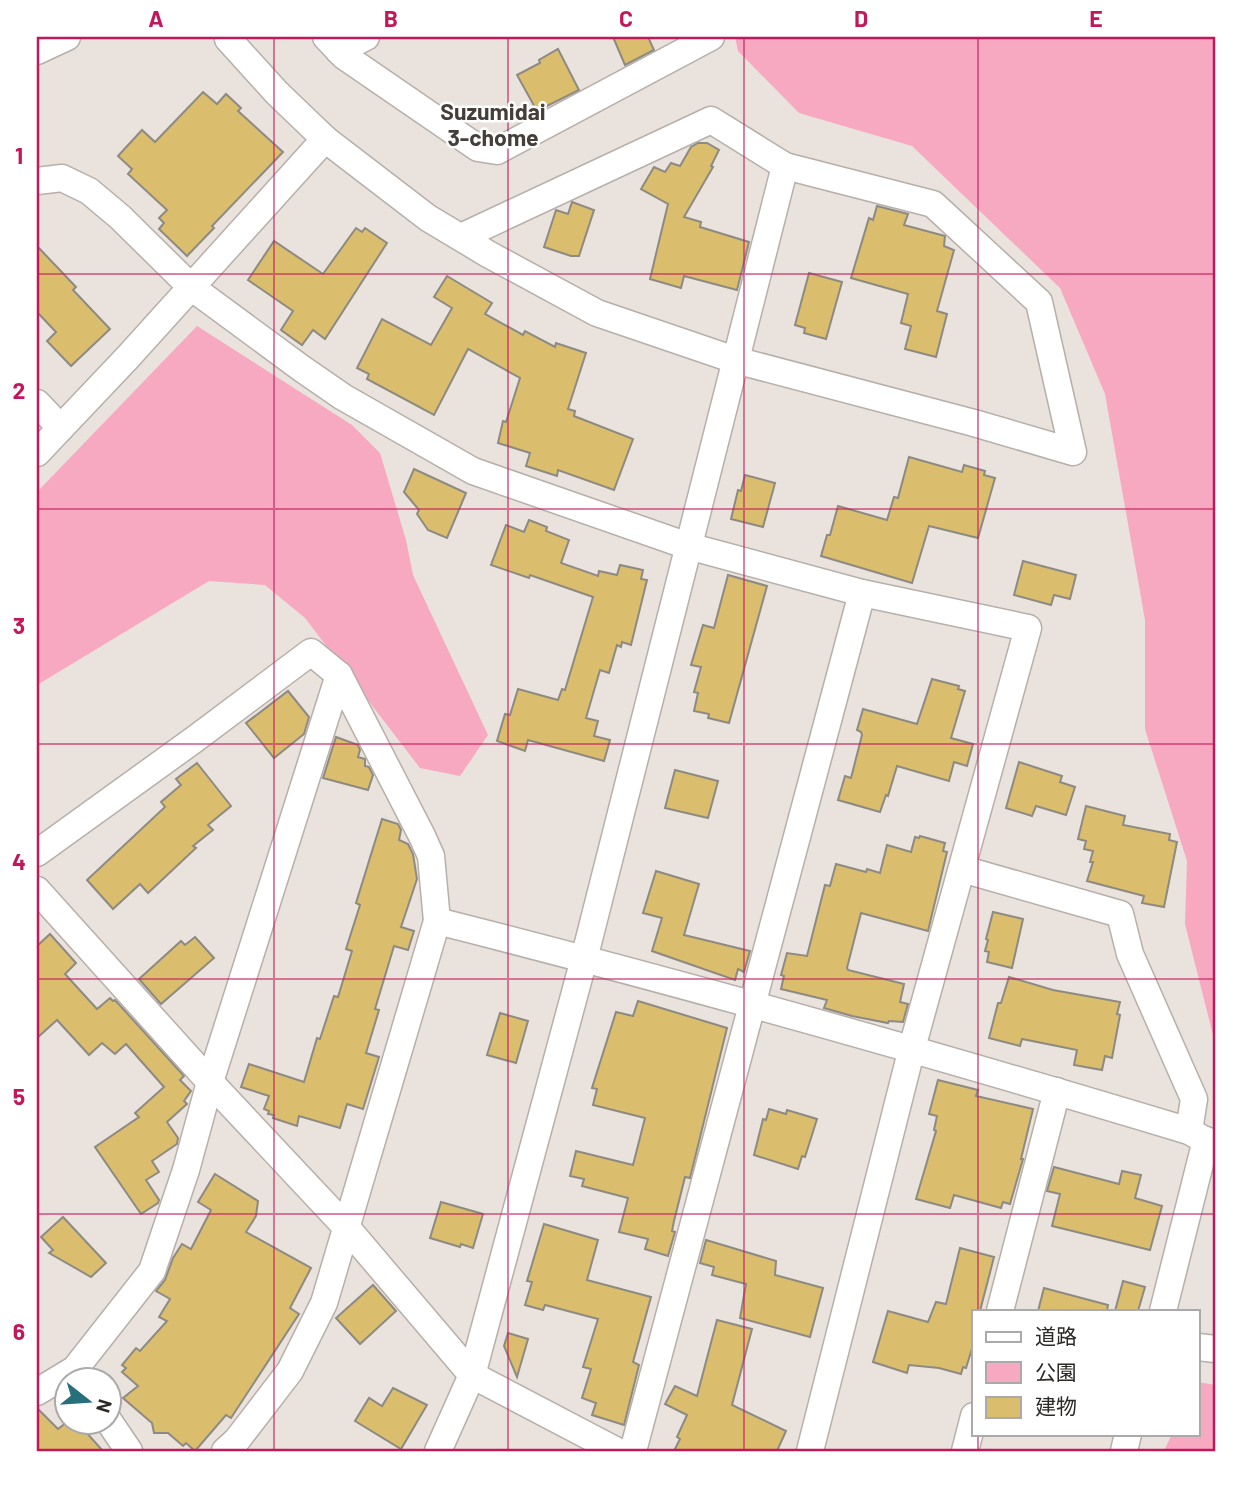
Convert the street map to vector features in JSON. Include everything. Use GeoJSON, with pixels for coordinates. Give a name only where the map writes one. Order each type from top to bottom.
{"type":"FeatureCollection","features":[{"type":"Feature","properties":{"kind":"street"},"geometry":{"type":"LineString","coordinates":[[37,51],[67,37]]}},
{"type":"Feature","properties":{"kind":"street"},"geometry":{"type":"LineString","coordinates":[[332,44],[366,37]]}},
{"type":"Feature","properties":{"kind":"street"},"geometry":{"type":"LineString","coordinates":[[332,44],[478,148],[497,151],[711,37]]}},
{"type":"Feature","properties":{"kind":"street"},"geometry":{"type":"LineString","coordinates":[[228,39],[277,93],[325,139],[428,218],[461,237],[597,313],[734,360],[951,416],[1073,452],[1039,302],[933,204],[785,166],[711,120],[461,237]]}},
{"type":"Feature","properties":{"kind":"street"},"geometry":{"type":"LineString","coordinates":[[37,453],[128,357],[325,139]]}},
{"type":"Feature","properties":{"kind":"street"},"geometry":{"type":"LineString","coordinates":[[438,1451],[472,1375],[584,959],[785,166]]}},
{"type":"Feature","properties":{"kind":"street"},"geometry":{"type":"LineString","coordinates":[[37,181],[62,178],[89,191],[120,217],[191,287],[343,397],[473,471],[688,546],[862,593],[1028,628],[912,1048],[810,1451]]}},
{"type":"Feature","properties":{"kind":"street"},"geometry":{"type":"LineString","coordinates":[[37,403],[61,427]]}},
{"type":"Feature","properties":{"kind":"street"},"geometry":{"type":"LineString","coordinates":[[633,1451],[862,593]]}},
{"type":"Feature","properties":{"kind":"street"},"geometry":{"type":"LineString","coordinates":[[37,853],[311,652],[339,675],[431,856],[437,921],[324,1303],[290,1371],[237,1440],[225,1451]]}},
{"type":"Feature","properties":{"kind":"street"},"geometry":{"type":"LineString","coordinates":[[85,1366],[152,1271],[186,1170],[209,1082],[339,675]]}},
{"type":"Feature","properties":{"kind":"street"},"geometry":{"type":"LineString","coordinates":[[962,869],[1120,914],[1130,954],[1194,1099],[1203,1139],[1163,1310]]}},
{"type":"Feature","properties":{"kind":"street"},"geometry":{"type":"LineString","coordinates":[[37,890],[209,1082],[347,1228],[472,1375],[617,1451]]}},
{"type":"Feature","properties":{"kind":"street"},"geometry":{"type":"LineString","coordinates":[[437,921],[912,1048],[1057,1091],[1203,1139]]}},
{"type":"Feature","properties":{"kind":"street"},"geometry":{"type":"LineString","coordinates":[[1000,1310],[1057,1091]]}},
{"type":"Feature","properties":{"kind":"street"},"geometry":{"type":"LineString","coordinates":[[965,1451],[972,1424]]}},
{"type":"Feature","properties":{"kind":"street"},"geometry":{"type":"LineString","coordinates":[[119,1436],[129,1451]]}},
{"type":"Feature","properties":{"kind":"green space"},"geometry":{"type":"Polygon","coordinates":[[[735,37],[1215,37],[1215,1043],[1185,924],[1187,861],[1145,729],[1145,620],[1105,394],[1060,288],[912,146],[799,113],[738,51],[735,37]]]}},
{"type":"Feature","properties":{"kind":"green space"},"geometry":{"type":"Polygon","coordinates":[[[197,326],[352,425],[380,453],[406,540],[413,575],[488,735],[460,776],[420,768],[305,618],[265,585],[209,581],[37,685],[37,492],[197,326]]]}},
{"type":"Feature","properties":{"kind":"green space"},"geometry":{"type":"Polygon","coordinates":[[[1200,1382],[1215,1385],[1215,1451],[1164,1451],[1171,1436],[1200,1436],[1200,1382]]]}},
{"type":"Feature","properties":{"kind":"building"},"geometry":{"type":"Polygon","coordinates":[[[613,37],[648,37],[654,50],[625,65],[613,37]]]}},
{"type":"Feature","properties":{"kind":"building"},"geometry":{"type":"Polygon","coordinates":[[[558,49],[579,90],[537,111],[517,75],[540,63],[539,60],[558,49]]]}},
{"type":"Feature","properties":{"kind":"building"},"geometry":{"type":"Polygon","coordinates":[[[203,92],[217,104],[226,94],[241,108],[238,111],[283,152],[187,256],[159,229],[164,223],[159,218],[167,210],[128,174],[132,169],[118,156],[142,130],[155,142],[203,92]]]}},
{"type":"Feature","properties":{"kind":"building"},"geometry":{"type":"Polygon","coordinates":[[[698,143],[707,143],[719,150],[711,166],[713,167],[684,217],[701,222],[700,227],[749,242],[737,290],[684,276],[681,288],[650,279],[668,204],[641,189],[654,167],[665,172],[671,163],[680,166],[691,147],[698,143]]]}},
{"type":"Feature","properties":{"kind":"building"},"geometry":{"type":"Polygon","coordinates":[[[572,202],[594,210],[579,256],[544,247],[556,210],[568,214],[572,202]]]}},
{"type":"Feature","properties":{"kind":"building"},"geometry":{"type":"Polygon","coordinates":[[[877,206],[908,214],[904,225],[945,236],[944,246],[954,250],[937,311],[947,314],[936,357],[905,349],[911,326],[901,323],[908,294],[851,278],[869,218],[873,220],[877,206]]]}},
{"type":"Feature","properties":{"kind":"building"},"geometry":{"type":"Polygon","coordinates":[[[356,228],[362,232],[365,228],[387,243],[325,339],[313,330],[302,345],[281,330],[293,311],[248,280],[274,241],[323,274],[356,228]]]}},
{"type":"Feature","properties":{"kind":"building"},"geometry":{"type":"Polygon","coordinates":[[[37,246],[76,287],[73,290],[110,329],[71,366],[47,341],[56,332],[37,312],[37,246]]]}},
{"type":"Feature","properties":{"kind":"building"},"geometry":{"type":"Polygon","coordinates":[[[809,273],[842,282],[826,339],[804,333],[805,328],[795,325],[809,273]]]}},
{"type":"Feature","properties":{"kind":"building"},"geometry":{"type":"Polygon","coordinates":[[[447,276],[492,303],[485,314],[523,335],[525,331],[555,347],[556,343],[586,353],[568,409],[575,411],[574,416],[633,439],[614,490],[558,470],[557,476],[526,466],[530,453],[498,443],[503,421],[506,422],[520,378],[468,349],[434,415],[367,379],[369,374],[357,368],[382,319],[431,345],[452,308],[434,297],[447,276]]]}},
{"type":"Feature","properties":{"kind":"building"},"geometry":{"type":"Polygon","coordinates":[[[909,457],[962,472],[964,465],[985,471],[984,475],[995,478],[978,538],[929,526],[912,583],[821,556],[838,506],[887,520],[894,497],[898,498],[909,457]]]}},
{"type":"Feature","properties":{"kind":"building"},"geometry":{"type":"Polygon","coordinates":[[[414,469],[466,493],[447,538],[428,530],[417,514],[419,510],[404,492],[414,469]]]}},
{"type":"Feature","properties":{"kind":"building"},"geometry":{"type":"Polygon","coordinates":[[[745,475],[775,483],[763,527],[731,519],[738,490],[741,491],[745,475]]]}},
{"type":"Feature","properties":{"kind":"building"},"geometry":{"type":"Polygon","coordinates":[[[529,520],[547,527],[546,531],[569,540],[561,563],[598,576],[599,571],[617,575],[620,565],[643,570],[641,579],[647,580],[631,645],[622,642],[621,647],[617,645],[609,673],[600,670],[586,718],[598,721],[594,736],[610,740],[604,761],[528,740],[525,751],[497,741],[505,714],[510,715],[518,689],[558,700],[562,689],[565,690],[593,597],[530,575],[529,578],[491,565],[506,525],[524,532],[529,520]]]}},
{"type":"Feature","properties":{"kind":"building"},"geometry":{"type":"Polygon","coordinates":[[[1023,561],[1076,575],[1070,599],[1054,595],[1051,605],[1014,595],[1023,561]]]}},
{"type":"Feature","properties":{"kind":"building"},"geometry":{"type":"Polygon","coordinates":[[[728,575],[767,586],[729,723],[694,711],[698,693],[694,692],[701,667],[691,665],[703,625],[714,628],[728,575]]]}},
{"type":"Feature","properties":{"kind":"building"},"geometry":{"type":"Polygon","coordinates":[[[932,679],[959,686],[958,689],[965,691],[951,738],[973,744],[967,766],[954,762],[949,781],[897,766],[880,812],[838,800],[845,776],[851,778],[862,735],[857,730],[863,709],[917,724],[932,679]]]}},
{"type":"Feature","properties":{"kind":"building"},"geometry":{"type":"Polygon","coordinates":[[[288,691],[309,717],[304,734],[274,758],[246,723],[288,691]]]}},
{"type":"Feature","properties":{"kind":"building"},"geometry":{"type":"Polygon","coordinates":[[[336,737],[358,745],[358,757],[365,759],[365,766],[369,767],[373,775],[368,790],[323,778],[336,737]]]}},
{"type":"Feature","properties":{"kind":"building"},"geometry":{"type":"Polygon","coordinates":[[[1019,762],[1062,776],[1060,782],[1075,787],[1066,815],[1036,806],[1032,816],[1006,808],[1019,762]]]}},
{"type":"Feature","properties":{"kind":"building"},"geometry":{"type":"Polygon","coordinates":[[[197,763],[231,806],[208,825],[213,830],[193,846],[196,848],[148,893],[140,884],[113,909],[87,880],[165,807],[161,802],[181,785],[176,779],[197,763]]]}},
{"type":"Feature","properties":{"kind":"building"},"geometry":{"type":"Polygon","coordinates":[[[675,770],[718,781],[708,818],[665,808],[675,770]]]}},
{"type":"Feature","properties":{"kind":"building"},"geometry":{"type":"Polygon","coordinates":[[[1086,806],[1125,816],[1123,825],[1170,834],[1169,840],[1177,842],[1164,907],[1142,903],[1144,896],[1087,881],[1093,862],[1090,862],[1093,851],[1084,849],[1086,841],[1078,839],[1086,806]]]}},
{"type":"Feature","properties":{"kind":"building"},"geometry":{"type":"Polygon","coordinates":[[[382,819],[398,824],[401,830],[399,840],[408,844],[413,854],[417,879],[401,927],[414,931],[408,950],[394,946],[375,1009],[379,1010],[366,1053],[379,1057],[363,1109],[347,1104],[340,1128],[299,1116],[297,1126],[268,1114],[269,1111],[264,1109],[269,1096],[241,1087],[249,1064],[304,1082],[317,1038],[320,1039],[334,996],[338,997],[352,951],[346,949],[360,905],[356,903],[382,819]]]}},
{"type":"Feature","properties":{"kind":"building"},"geometry":{"type":"Polygon","coordinates":[[[915,837],[945,843],[943,851],[947,852],[928,931],[861,913],[847,968],[904,984],[900,1002],[908,1004],[903,1022],[888,1023],[852,1016],[824,1008],[827,1000],[781,989],[784,976],[781,975],[787,953],[807,956],[825,885],[830,886],[836,864],[880,873],[887,845],[911,852],[915,837]]]}},
{"type":"Feature","properties":{"kind":"building"},"geometry":{"type":"Polygon","coordinates":[[[656,871],[699,884],[684,935],[750,951],[744,972],[738,969],[735,980],[652,951],[662,918],[643,913],[656,871]]]}},
{"type":"Feature","properties":{"kind":"building"},"geometry":{"type":"Polygon","coordinates":[[[993,912],[1023,919],[1012,968],[987,962],[989,952],[985,951],[986,939],[993,912]]]}},
{"type":"Feature","properties":{"kind":"building"},"geometry":{"type":"Polygon","coordinates":[[[50,934],[76,963],[65,974],[97,1009],[110,998],[115,1000],[184,1076],[180,1080],[191,1091],[184,1101],[187,1104],[167,1122],[178,1138],[177,1144],[152,1161],[159,1172],[146,1180],[159,1200],[158,1203],[141,1214],[95,1147],[139,1117],[135,1113],[164,1087],[126,1044],[115,1054],[102,1043],[89,1055],[57,1020],[37,1038],[37,946],[50,934]]]}},
{"type":"Feature","properties":{"kind":"building"},"geometry":{"type":"Polygon","coordinates":[[[195,937],[214,958],[161,1004],[139,979],[181,941],[185,945],[195,937]]]}},
{"type":"Feature","properties":{"kind":"building"},"geometry":{"type":"Polygon","coordinates":[[[1009,977],[1053,990],[1120,1002],[1112,1058],[1105,1056],[1102,1070],[1074,1065],[1077,1050],[1022,1039],[1020,1046],[989,1038],[998,1003],[1001,1003],[1009,977]]]}},
{"type":"Feature","properties":{"kind":"building"},"geometry":{"type":"Polygon","coordinates":[[[638,1001],[727,1028],[690,1178],[685,1177],[668,1256],[645,1249],[648,1239],[619,1232],[628,1198],[582,1186],[584,1179],[570,1176],[576,1151],[633,1165],[645,1118],[593,1105],[597,1089],[592,1088],[616,1012],[633,1016],[638,1001]]]}},
{"type":"Feature","properties":{"kind":"building"},"geometry":{"type":"Polygon","coordinates":[[[500,1013],[528,1021],[516,1063],[487,1055],[500,1013]]]}},
{"type":"Feature","properties":{"kind":"building"},"geometry":{"type":"Polygon","coordinates":[[[938,1080],[978,1090],[976,1096],[1033,1109],[1010,1204],[1003,1202],[1001,1208],[954,1195],[950,1208],[916,1199],[936,1131],[937,1116],[929,1114],[938,1080]]]}},
{"type":"Feature","properties":{"kind":"building"},"geometry":{"type":"Polygon","coordinates":[[[769,1109],[786,1114],[787,1110],[817,1119],[805,1157],[802,1156],[798,1169],[754,1155],[763,1119],[766,1120],[769,1109]]]}},
{"type":"Feature","properties":{"kind":"building"},"geometry":{"type":"Polygon","coordinates":[[[1054,1167],[1119,1184],[1122,1171],[1141,1175],[1135,1198],[1162,1206],[1150,1250],[1052,1226],[1060,1194],[1047,1191],[1054,1167]]]}},
{"type":"Feature","properties":{"kind":"building"},"geometry":{"type":"Polygon","coordinates":[[[215,1174],[258,1201],[256,1216],[246,1232],[311,1268],[290,1308],[299,1314],[231,1418],[226,1415],[195,1451],[186,1443],[183,1446],[168,1433],[154,1433],[152,1423],[123,1398],[138,1386],[122,1372],[126,1368],[122,1365],[136,1348],[140,1351],[167,1321],[159,1317],[170,1299],[156,1291],[165,1280],[173,1258],[182,1244],[191,1249],[211,1210],[198,1202],[215,1174]]]}},
{"type":"Feature","properties":{"kind":"building"},"geometry":{"type":"Polygon","coordinates":[[[441,1202],[483,1214],[473,1248],[430,1238],[441,1202]]]}},
{"type":"Feature","properties":{"kind":"building"},"geometry":{"type":"Polygon","coordinates":[[[63,1217],[106,1263],[91,1277],[49,1253],[53,1250],[41,1237],[63,1217]]]}},
{"type":"Feature","properties":{"kind":"building"},"geometry":{"type":"Polygon","coordinates":[[[544,1224],[598,1240],[587,1280],[651,1297],[633,1362],[639,1365],[624,1425],[592,1415],[596,1403],[582,1398],[591,1369],[583,1367],[598,1319],[545,1305],[543,1310],[525,1305],[532,1282],[527,1281],[544,1224]]]}},
{"type":"Feature","properties":{"kind":"building"},"geometry":{"type":"Polygon","coordinates":[[[706,1240],[776,1261],[775,1275],[823,1288],[810,1337],[740,1318],[746,1284],[712,1275],[714,1267],[700,1263],[706,1240]]]}},
{"type":"Feature","properties":{"kind":"building"},"geometry":{"type":"Polygon","coordinates":[[[960,1248],[994,1257],[980,1310],[972,1310],[972,1348],[966,1368],[963,1367],[961,1374],[939,1368],[909,1365],[907,1373],[873,1362],[888,1311],[928,1322],[936,1302],[946,1304],[960,1248]]]}},
{"type":"Feature","properties":{"kind":"building"},"geometry":{"type":"Polygon","coordinates":[[[1123,1281],[1145,1287],[1138,1310],[1115,1310],[1123,1281]]]}},
{"type":"Feature","properties":{"kind":"building"},"geometry":{"type":"Polygon","coordinates":[[[373,1285],[396,1311],[360,1344],[336,1318],[373,1285]]]}},
{"type":"Feature","properties":{"kind":"building"},"geometry":{"type":"Polygon","coordinates":[[[1044,1288],[1108,1305],[1107,1310],[1038,1310],[1044,1288]]]}},
{"type":"Feature","properties":{"kind":"building"},"geometry":{"type":"Polygon","coordinates":[[[717,1320],[752,1329],[732,1405],[786,1431],[777,1451],[674,1451],[687,1415],[665,1404],[675,1386],[697,1396],[717,1320]]]}},
{"type":"Feature","properties":{"kind":"building"},"geometry":{"type":"Polygon","coordinates":[[[508,1333],[528,1339],[517,1377],[504,1346],[508,1333]]]}},
{"type":"Feature","properties":{"kind":"building"},"geometry":{"type":"Polygon","coordinates":[[[393,1388],[427,1405],[401,1449],[355,1421],[369,1398],[382,1406],[393,1388]]]}},
{"type":"Feature","properties":{"kind":"building"},"geometry":{"type":"Polygon","coordinates":[[[37,1408],[52,1423],[52,1436],[90,1436],[103,1451],[37,1451],[37,1408]]]}},
{"type":"Feature","properties":{"kind":"district","name":"Suzumidai 3-chome"},"geometry":{"type":"Point","coordinates":[493,124]}}]}
